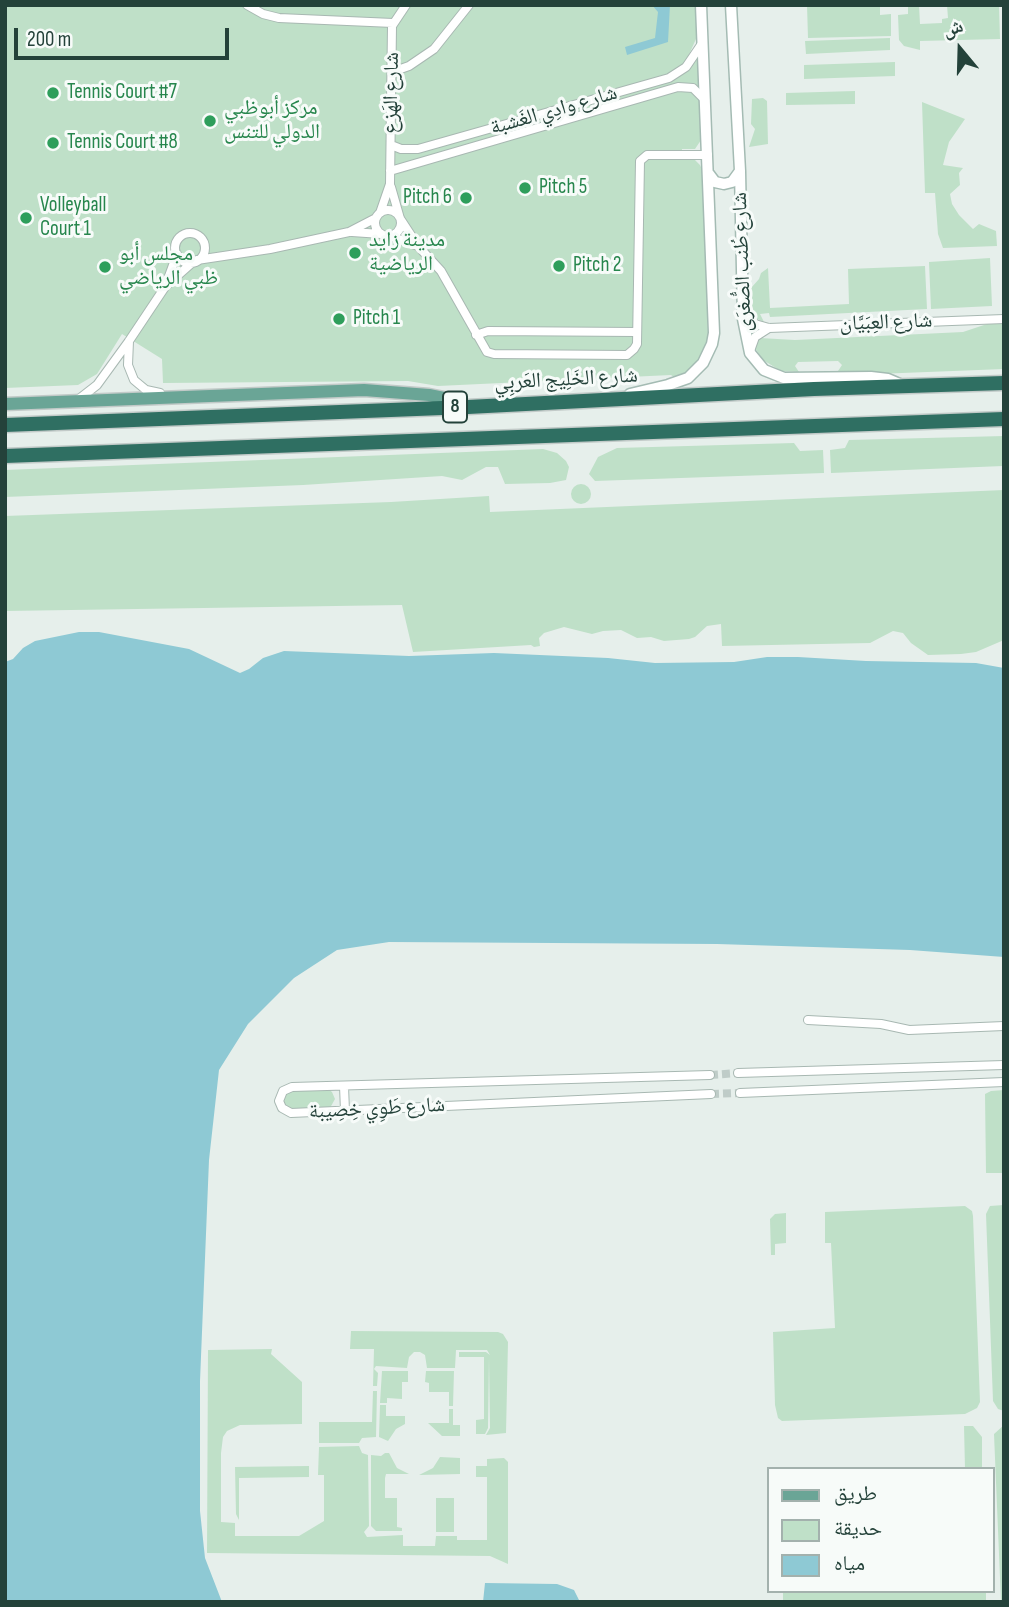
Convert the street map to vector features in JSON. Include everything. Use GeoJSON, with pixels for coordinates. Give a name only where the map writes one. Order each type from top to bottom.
{"type":"FeatureCollection","features":[{"type":"Feature","properties":{"kind":"highway","name":"شارع الخَلِيج العَربِي"},"geometry":{"type":"LineString","coordinates":[[5,425],[1004,383]]}},
{"type":"Feature","properties":{"kind":"highway","name":"8"},"geometry":{"type":"LineString","coordinates":[[5,456],[1004,419]]}},
{"type":"Feature","properties":{"kind":"main road"},"geometry":{"type":"LineString","coordinates":[[5,404],[371,390],[429,395],[468,407]]}},
{"type":"Feature","properties":{"kind":"street"},"geometry":{"type":"LineString","coordinates":[[247,5],[263,14],[279,18],[393,23]]}},
{"type":"Feature","properties":{"kind":"street","name":"شارع الهَزع"},"geometry":{"type":"LineString","coordinates":[[406,5],[393,23],[390,184],[400,218],[418,246],[436,265],[476,335]]}},
{"type":"Feature","properties":{"kind":"street"},"geometry":{"type":"LineString","coordinates":[[392,72],[409,66],[434,50],[469,5]]}},
{"type":"Feature","properties":{"kind":"street","name":"شارع طُنب الصُّغرَى"},"geometry":{"type":"LineString","coordinates":[[607,399],[678,382],[696,371],[709,354],[714,333],[701,5]]}},
{"type":"Feature","properties":{"kind":"street","name":"شارع طُنب الصُّغرَى"},"geometry":{"type":"LineString","coordinates":[[731,5],[740,171],[743,309],[750,353],[764,370],[784,378],[877,377],[904,386]]}},
{"type":"Feature","properties":{"kind":"street","name":"شارع وادِي الغَشبة"},"geometry":{"type":"LineString","coordinates":[[391,145],[401,149],[418,149],[669,78],[686,67],[703,43]]}},
{"type":"Feature","properties":{"kind":"street","name":"شارع وادِي الغَشبة"},"geometry":{"type":"LineString","coordinates":[[390,171],[678,87],[693,88],[705,100]]}},
{"type":"Feature","properties":{"kind":"street"},"geometry":{"type":"LineString","coordinates":[[637,332],[488,331],[476,335],[485,350],[494,354],[629,353],[636,347],[637,332],[639,161],[647,155],[708,155]]}},
{"type":"Feature","properties":{"kind":"street"},"geometry":{"type":"LineString","coordinates":[[708,171],[715,182],[724,184],[736,179],[740,171]]}},
{"type":"Feature","properties":{"kind":"street","name":"شارع الهَزع"},"geometry":{"type":"LineString","coordinates":[[378,216],[390,184]]}},
{"type":"Feature","properties":{"kind":"street"},"geometry":{"type":"LineString","coordinates":[[177,254],[184,261],[196,261],[270,249],[349,232],[392,210],[400,218],[400,229],[386,235]]}},
{"type":"Feature","properties":{"kind":"street"},"geometry":{"type":"LineString","coordinates":[[378,216],[376,227],[386,235]]}},
{"type":"Feature","properties":{"kind":"street"},"geometry":{"type":"LineString","coordinates":[[349,232],[386,235],[418,246]]}},
{"type":"Feature","properties":{"kind":"street"},"geometry":{"type":"LineString","coordinates":[[72,402],[93,390],[129,341],[164,287],[177,254],[176,243],[183,235],[197,235],[204,244],[217,252],[228,254]]}},
{"type":"Feature","properties":{"kind":"street"},"geometry":{"type":"LineString","coordinates":[[164,287],[196,261],[204,251],[204,244]]}},
{"type":"Feature","properties":{"kind":"street"},"geometry":{"type":"LineString","coordinates":[[743,309],[755,324],[769,328]]}},
{"type":"Feature","properties":{"kind":"street","name":"شارع العِبَيَّان"},"geometry":{"type":"LineString","coordinates":[[769,328],[1004,319]]}},
{"type":"Feature","properties":{"kind":"street"},"geometry":{"type":"LineString","coordinates":[[750,353],[755,337],[769,328]]}},
{"type":"Feature","properties":{"kind":"street"},"geometry":{"type":"LineString","coordinates":[[129,341],[129,370],[141,388],[156,393],[185,393],[197,397]]}},
{"type":"Feature","properties":{"kind":"street"},"geometry":{"type":"LineString","coordinates":[[808,1020],[881,1024],[909,1030],[1004,1026]]}},
{"type":"Feature","properties":{"kind":"street"},"geometry":{"type":"LineString","coordinates":[[738,1073],[1004,1065]]}},
{"type":"Feature","properties":{"kind":"street"},"geometry":{"type":"LineString","coordinates":[[752,1073],[753,1092]]}},
{"type":"Feature","properties":{"kind":"street","name":"شارع طَوِي خِصِيبة"},"geometry":{"type":"LineString","coordinates":[[710,1075],[292,1087],[283,1091],[279,1101],[282,1108],[291,1113],[710,1094]]}},
{"type":"Feature","properties":{"kind":"street"},"geometry":{"type":"LineString","coordinates":[[740,1093],[1004,1082]]}},
{"type":"Feature","properties":{"kind":"street"},"geometry":{"type":"LineString","coordinates":[[344,1086],[345,1111]]}},
{"type":"Feature","properties":{"kind":"green space","name":"مدينة زايد الرياضية"},"geometry":{"type":"Polygon","coordinates":[[[5,5],[696,5],[696,39],[687,59],[692,65],[698,56],[699,87],[692,83],[689,91],[693,92],[700,102],[701,140],[695,149],[682,149],[682,159],[695,160],[703,171],[708,337],[698,366],[677,379],[671,375],[438,386],[408,381],[163,383],[162,359],[122,334],[97,374],[78,385],[5,388],[5,5]]]}},
{"type":"Feature","properties":{"kind":"green space"},"geometry":{"type":"Polygon","coordinates":[[[807,5],[880,5],[880,15],[891,14],[891,36],[808,38],[807,5]]]}},
{"type":"Feature","properties":{"kind":"green space"},"geometry":{"type":"Polygon","coordinates":[[[908,5],[919,5],[920,24],[942,23],[942,19],[948,18],[947,5],[999,5],[1000,39],[920,41],[920,50],[904,46],[899,40],[898,15],[908,14],[908,5]]]}},
{"type":"Feature","properties":{"kind":"green space"},"geometry":{"type":"Polygon","coordinates":[[[890,38],[890,50],[806,54],[805,41],[890,38]]]}},
{"type":"Feature","properties":{"kind":"green space"},"geometry":{"type":"Polygon","coordinates":[[[895,62],[895,76],[804,79],[804,65],[895,62]]]}},
{"type":"Feature","properties":{"kind":"green space"},"geometry":{"type":"Polygon","coordinates":[[[855,91],[855,104],[786,105],[786,93],[855,91]]]}},
{"type":"Feature","properties":{"kind":"green space"},"geometry":{"type":"Polygon","coordinates":[[[763,98],[767,101],[768,144],[749,147],[755,129],[751,124],[752,99],[763,98]]]}},
{"type":"Feature","properties":{"kind":"green space"},"geometry":{"type":"Polygon","coordinates":[[[922,102],[965,119],[949,142],[943,165],[963,168],[959,173],[960,185],[950,194],[952,204],[973,229],[979,224],[996,231],[997,246],[943,248],[938,234],[935,193],[925,193],[922,102]]]}},
{"type":"Feature","properties":{"kind":"green space"},"geometry":{"type":"Polygon","coordinates":[[[990,258],[992,306],[931,309],[929,262],[990,258]]]}},
{"type":"Feature","properties":{"kind":"green space"},"geometry":{"type":"Polygon","coordinates":[[[925,266],[927,309],[770,317],[769,313],[760,314],[764,322],[755,318],[750,308],[751,288],[768,268],[770,308],[849,304],[848,269],[925,266]]]}},
{"type":"Feature","properties":{"kind":"green space"},"geometry":{"type":"Polygon","coordinates":[[[987,324],[1004,324],[1004,369],[851,375],[838,371],[842,365],[838,361],[798,362],[795,366],[799,372],[781,371],[763,360],[755,348],[760,338],[795,340],[963,332],[987,324]]]}},
{"type":"Feature","properties":{"kind":"green space"},"geometry":{"type":"Polygon","coordinates":[[[1004,436],[1003,466],[831,473],[830,450],[845,448],[849,440],[1004,436]]]}},
{"type":"Feature","properties":{"kind":"green space"},"geometry":{"type":"Polygon","coordinates":[[[794,443],[800,451],[823,450],[824,473],[595,481],[589,474],[598,457],[617,448],[794,443]]]}},
{"type":"Feature","properties":{"kind":"green space"},"geometry":{"type":"Polygon","coordinates":[[[543,449],[557,453],[566,461],[569,467],[566,480],[505,484],[498,467],[486,467],[462,480],[442,476],[303,485],[5,497],[5,470],[543,449]]]}},
{"type":"Feature","properties":{"kind":"green space"},"geometry":{"type":"Polygon","coordinates":[[[577,484],[585,484],[591,494],[585,504],[577,504],[571,498],[571,490],[577,484]]]}},
{"type":"Feature","properties":{"kind":"green space"},"geometry":{"type":"Polygon","coordinates":[[[1004,490],[1004,640],[976,652],[961,654],[928,655],[911,643],[903,633],[893,631],[870,643],[722,646],[721,624],[707,626],[689,639],[664,641],[651,637],[637,638],[621,630],[592,634],[564,627],[544,633],[539,638],[540,646],[534,647],[531,645],[413,652],[402,605],[5,611],[5,516],[489,496],[490,512],[1004,490]]]}},
{"type":"Feature","properties":{"kind":"green space"},"geometry":{"type":"Polygon","coordinates":[[[327,1088],[335,1099],[330,1108],[294,1111],[283,1102],[284,1095],[290,1090],[327,1088]]]}},
{"type":"Feature","properties":{"kind":"green space"},"geometry":{"type":"Polygon","coordinates":[[[1004,1090],[1004,1173],[986,1173],[985,1094],[1004,1090]]]}},
{"type":"Feature","properties":{"kind":"green space"},"geometry":{"type":"Polygon","coordinates":[[[1004,1205],[1004,1411],[998,1409],[993,1401],[986,1214],[990,1206],[1004,1205]]]}},
{"type":"Feature","properties":{"kind":"green space"},"geometry":{"type":"Polygon","coordinates":[[[965,1206],[972,1211],[973,1216],[980,1402],[977,1408],[965,1414],[782,1421],[778,1418],[775,1405],[773,1332],[835,1328],[831,1243],[825,1243],[825,1212],[965,1206]]]}},
{"type":"Feature","properties":{"kind":"green space"},"geometry":{"type":"Polygon","coordinates":[[[786,1213],[786,1243],[775,1244],[775,1255],[771,1255],[770,1219],[775,1214],[786,1213]]]}},
{"type":"Feature","properties":{"kind":"green space"},"geometry":{"type":"Polygon","coordinates":[[[351,1331],[503,1334],[508,1342],[506,1433],[486,1435],[490,1428],[489,1358],[488,1428],[485,1434],[476,1434],[476,1420],[484,1419],[484,1357],[459,1357],[459,1352],[486,1352],[490,1355],[487,1350],[456,1350],[455,1368],[427,1368],[425,1355],[414,1352],[409,1357],[407,1368],[376,1366],[374,1369],[378,1373],[377,1386],[373,1386],[374,1349],[350,1349],[351,1331]]]}},
{"type":"Feature","properties":{"kind":"green space"},"geometry":{"type":"Polygon","coordinates":[[[272,1349],[271,1354],[302,1382],[302,1424],[240,1425],[227,1431],[223,1437],[221,1522],[235,1523],[235,1536],[299,1536],[324,1521],[324,1475],[318,1475],[319,1447],[359,1446],[362,1453],[368,1455],[369,1526],[364,1532],[367,1537],[403,1535],[403,1546],[435,1546],[436,1536],[457,1536],[457,1540],[487,1540],[487,1477],[476,1477],[476,1466],[487,1466],[487,1459],[504,1458],[508,1462],[508,1564],[490,1556],[207,1553],[208,1350],[272,1349]]]}},
{"type":"Feature","properties":{"kind":"green space"},"geometry":{"type":"Polygon","coordinates":[[[382,1371],[408,1371],[408,1382],[402,1382],[402,1399],[387,1398],[387,1403],[380,1403],[382,1371]]]}},
{"type":"Feature","properties":{"kind":"green space"},"geometry":{"type":"Polygon","coordinates":[[[426,1371],[454,1371],[453,1406],[449,1406],[449,1392],[429,1392],[429,1383],[425,1382],[426,1371]]]}},
{"type":"Feature","properties":{"kind":"green space"},"geometry":{"type":"Polygon","coordinates":[[[373,1391],[377,1391],[376,1437],[362,1438],[359,1443],[319,1443],[319,1422],[372,1422],[373,1391]]]}},
{"type":"Feature","properties":{"kind":"green space"},"geometry":{"type":"Polygon","coordinates":[[[380,1405],[386,1405],[386,1416],[405,1416],[405,1424],[396,1429],[388,1441],[379,1437],[380,1405]]]}},
{"type":"Feature","properties":{"kind":"green space"},"geometry":{"type":"Polygon","coordinates":[[[449,1409],[453,1409],[453,1425],[460,1425],[460,1436],[442,1436],[428,1423],[449,1423],[449,1409]]]}},
{"type":"Feature","properties":{"kind":"green space"},"geometry":{"type":"Polygon","coordinates":[[[1004,1425],[1004,1602],[1001,1602],[994,1434],[1004,1425]]]}},
{"type":"Feature","properties":{"kind":"green space"},"geometry":{"type":"Polygon","coordinates":[[[964,1426],[973,1426],[982,1437],[982,1467],[965,1467],[964,1426]]]}},
{"type":"Feature","properties":{"kind":"green space"},"geometry":{"type":"Polygon","coordinates":[[[389,1453],[397,1468],[409,1474],[386,1474],[385,1478],[385,1498],[397,1498],[397,1527],[402,1528],[402,1531],[376,1531],[371,1526],[371,1455],[381,1456],[389,1453]]]}},
{"type":"Feature","properties":{"kind":"green space"},"geometry":{"type":"Polygon","coordinates":[[[440,1457],[460,1458],[460,1474],[419,1475],[433,1468],[440,1457]]]}},
{"type":"Feature","properties":{"kind":"green space"},"geometry":{"type":"Polygon","coordinates":[[[309,1466],[309,1477],[239,1478],[239,1520],[236,1514],[235,1467],[309,1466]]]}},
{"type":"Feature","properties":{"kind":"green space"},"geometry":{"type":"Polygon","coordinates":[[[436,1498],[454,1498],[454,1532],[436,1532],[436,1498]]]}},
{"type":"Feature","properties":{"kind":"green space"},"geometry":{"type":"Polygon","coordinates":[[[783,1593],[986,1593],[986,1602],[783,1602],[783,1593]]]}},
{"type":"Feature","properties":{"kind":"water"},"geometry":{"type":"Polygon","coordinates":[[[652,5],[670,5],[668,42],[627,55],[625,47],[655,38],[658,12],[652,5]]]}},
{"type":"Feature","properties":{"kind":"water"},"geometry":{"type":"Polygon","coordinates":[[[79,632],[99,632],[189,649],[240,673],[263,658],[284,651],[409,656],[494,653],[655,663],[734,662],[767,657],[798,657],[976,663],[1004,668],[1004,957],[910,950],[717,944],[389,942],[337,950],[294,978],[248,1024],[219,1070],[209,1160],[200,1381],[200,1511],[205,1558],[222,1602],[5,1602],[5,662],[13,659],[23,648],[35,641],[79,632]]]}},
{"type":"Feature","properties":{"kind":"water"},"geometry":{"type":"Polygon","coordinates":[[[485,1583],[557,1584],[574,1590],[580,1602],[483,1602],[485,1583]]]}},
{"type":"Feature","properties":{"kind":"tunnel"},"geometry":{"type":"LineString","coordinates":[[710,1075],[738,1073]]}},
{"type":"Feature","properties":{"kind":"tunnel"},"geometry":{"type":"LineString","coordinates":[[711,1094],[740,1093]]}},
{"type":"Feature","properties":{"kind":"place","name":"Tennis Court #7"},"geometry":{"type":"Point","coordinates":[53,93]}},
{"type":"Feature","properties":{"kind":"place","name":"مركز أبوظبي الدولي للتنس"},"geometry":{"type":"Point","coordinates":[210,121]}},
{"type":"Feature","properties":{"kind":"place","name":"Tennis Court #8"},"geometry":{"type":"Point","coordinates":[53,143]}},
{"type":"Feature","properties":{"kind":"place","name":"Pitch 5"},"geometry":{"type":"Point","coordinates":[525,188]}},
{"type":"Feature","properties":{"kind":"place","name":"Pitch 6"},"geometry":{"type":"Point","coordinates":[466,198]}},
{"type":"Feature","properties":{"kind":"place","name":"Volleyball Court 1"},"geometry":{"type":"Point","coordinates":[26,218]}},
{"type":"Feature","properties":{"kind":"place","name":"مدينة زايد الرياضية"},"geometry":{"type":"Point","coordinates":[355,253]}},
{"type":"Feature","properties":{"kind":"place","name":"Pitch 2"},"geometry":{"type":"Point","coordinates":[559,266]}},
{"type":"Feature","properties":{"kind":"place","name":"مجلس أبو ظبي الرياضي"},"geometry":{"type":"Point","coordinates":[105,267]}},
{"type":"Feature","properties":{"kind":"place","name":"Pitch 1"},"geometry":{"type":"Point","coordinates":[339,319]}}]}
